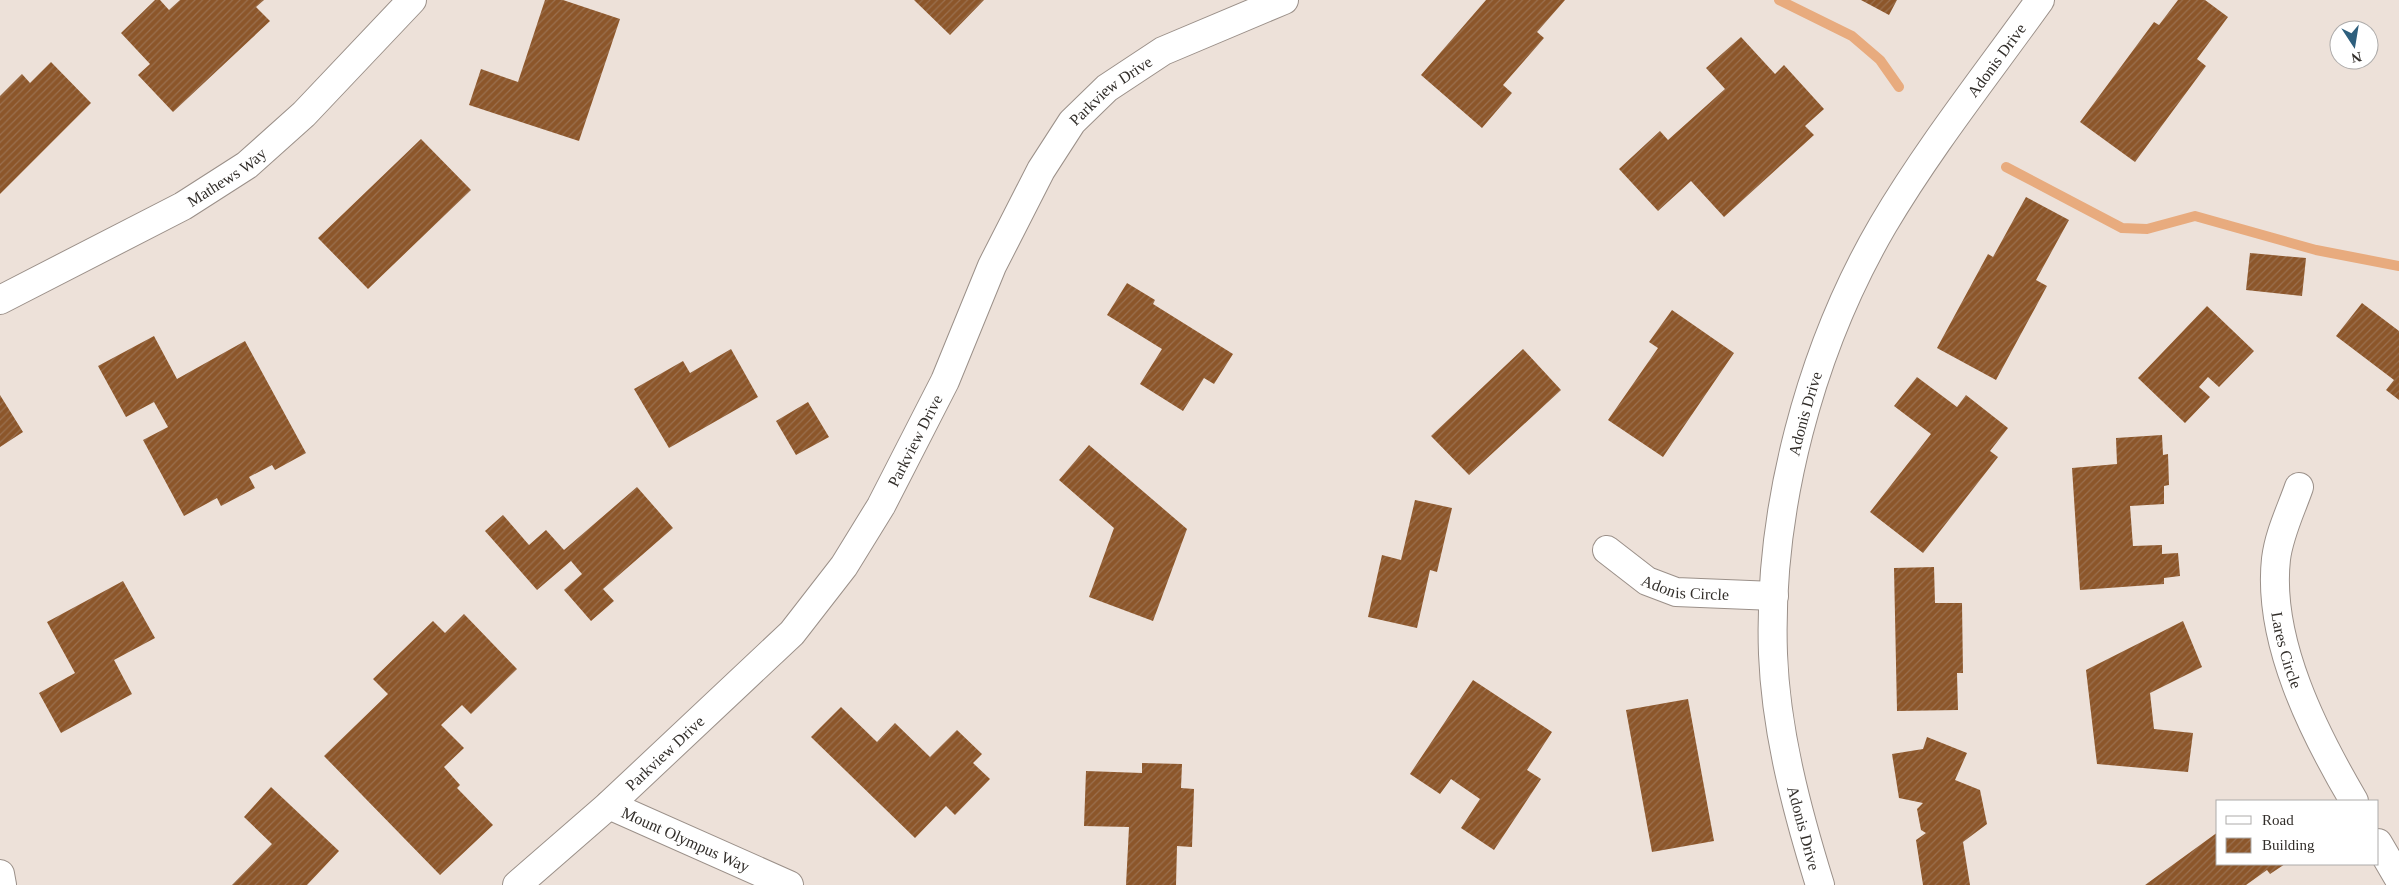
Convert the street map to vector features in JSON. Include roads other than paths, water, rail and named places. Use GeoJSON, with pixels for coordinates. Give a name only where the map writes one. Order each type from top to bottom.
{"type":"FeatureCollection","features":[{"type":"Feature","properties":{"kind":"street","name":"Mathews Way"},"geometry":{"type":"LineString","coordinates":[[0,300],[183,206],[247,165],[304,114],[412,0]]}},
{"type":"Feature","properties":{"kind":"street","name":"Parkview Drive"},"geometry":{"type":"LineString","coordinates":[[517,885],[609,804],[792,633],[844,566],[881,506],[945,381],[992,266],[1041,170],[1072,122],[1107,88],[1163,51],[1284,0]]}},
{"type":"Feature","properties":{"kind":"street","name":"Adonis Drive"},"geometry":{"type":"LineString","coordinates":[[1820,885],[1791,778],[1780,717],[1773,655],[1774,596],[1779,540],[1791,468],[1814,379],[1856,276],[1882,226],[1912,178],[2040,0]]}},
{"type":"Feature","properties":{"kind":"street","name":"Lares Circle"},"geometry":{"type":"LineString","coordinates":[[2299,487],[2280,539],[2276,557],[2275,577],[2278,614],[2287,655],[2302,695],[2325,749],[2353,800]]}},
{"type":"Feature","properties":{"kind":"street","name":"Adonis Circle"},"geometry":{"type":"LineString","coordinates":[[1607,550],[1647,582],[1676,592],[1774,596]]}},
{"type":"Feature","properties":{"kind":"street","name":"Mount Olympus Way"},"geometry":{"type":"LineString","coordinates":[[609,804],[789,885]]}},
{"type":"Feature","properties":{"kind":"street"},"geometry":{"type":"LineString","coordinates":[[2379,845],[2399,879]]}},
{"type":"Feature","properties":{"kind":"street"},"geometry":{"type":"LineString","coordinates":[[0,874],[2,885]]}},
{"type":"Feature","properties":{"kind":"waterway"},"geometry":{"type":"LineString","coordinates":[[1779,0],[1852,36],[1880,60],[1899,87]]}},
{"type":"Feature","properties":{"kind":"waterway"},"geometry":{"type":"LineString","coordinates":[[2006,167],[2122,228],[2147,229],[2195,216],[2316,250],[2399,266]]}}]}
